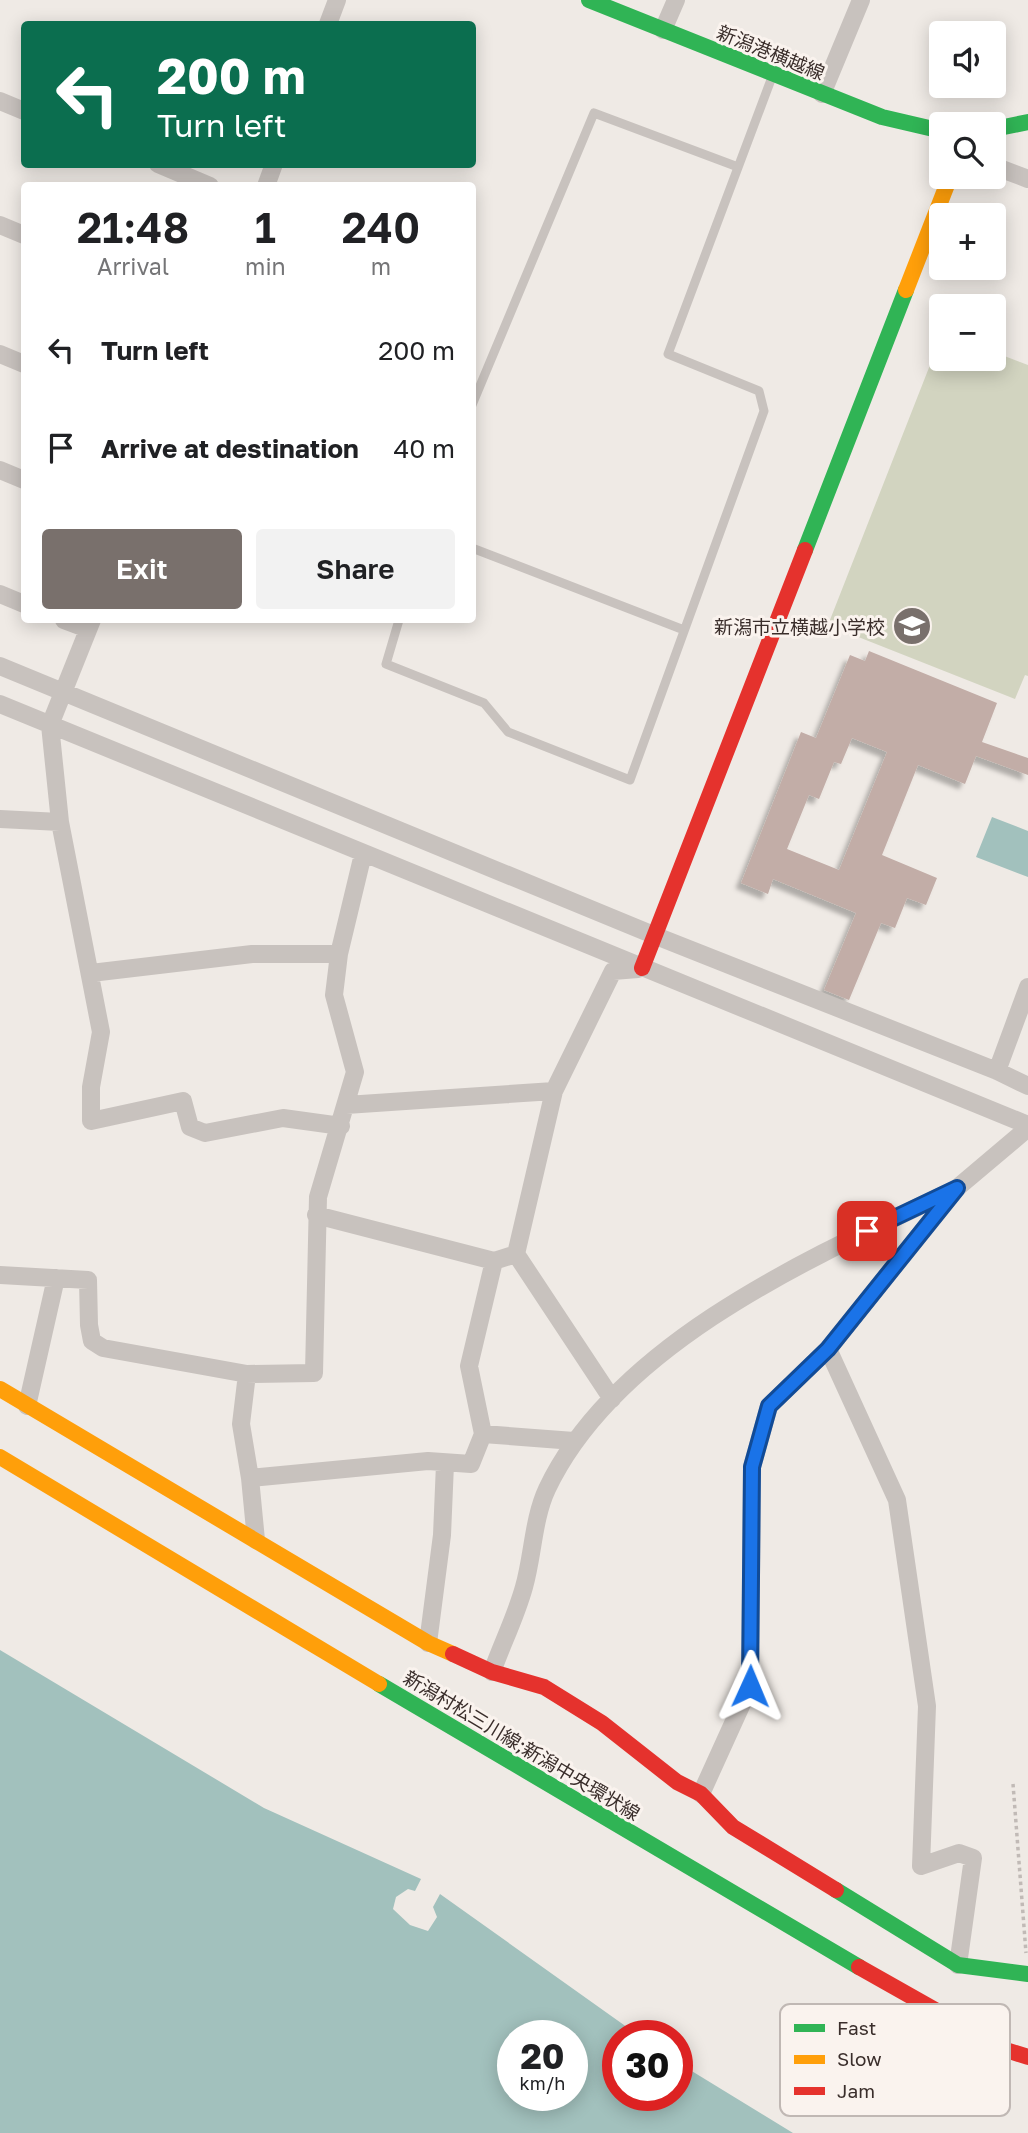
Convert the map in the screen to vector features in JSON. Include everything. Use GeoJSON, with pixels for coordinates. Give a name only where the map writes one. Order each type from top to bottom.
{"type":"FeatureCollection","features":[{"type":"Feature","properties":{"kind":"street"},"geometry":{"type":"LineString","coordinates":[[329,21],[337,0]]}},
{"type":"Feature","properties":{"kind":"street","name":"新潟港横越線"},"geometry":{"type":"LineString","coordinates":[[589,0],[773,76],[882,117],[929,128]]}},
{"type":"Feature","properties":{"kind":"street"},"geometry":{"type":"LineString","coordinates":[[663,30],[676,0]]}},
{"type":"Feature","properties":{"kind":"street"},"geometry":{"type":"LineString","coordinates":[[821,94],[861,0]]}},
{"type":"Feature","properties":{"kind":"street"},"geometry":{"type":"LineString","coordinates":[[0,101],[21,110]]}},
{"type":"Feature","properties":{"kind":"street"},"geometry":{"type":"LineString","coordinates":[[1006,127],[1028,122]]}},
{"type":"Feature","properties":{"kind":"street"},"geometry":{"type":"LineString","coordinates":[[167,168],[201,182]]}},
{"type":"Feature","properties":{"kind":"street"},"geometry":{"type":"LineString","coordinates":[[1006,171],[1028,179]]}},
{"type":"Feature","properties":{"kind":"street"},"geometry":{"type":"LineString","coordinates":[[642,968],[945,189]]}},
{"type":"Feature","properties":{"kind":"street"},"geometry":{"type":"LineString","coordinates":[[0,225],[21,234]]}},
{"type":"Feature","properties":{"kind":"street"},"geometry":{"type":"LineString","coordinates":[[0,354],[21,363]]}},
{"type":"Feature","properties":{"kind":"street"},"geometry":{"type":"LineString","coordinates":[[0,470],[21,479]]}},
{"type":"Feature","properties":{"kind":"street"},"geometry":{"type":"LineString","coordinates":[[0,594],[21,603]]}},
{"type":"Feature","properties":{"kind":"street"},"geometry":{"type":"LineString","coordinates":[[90,624],[50,725],[60,822],[101,1032],[91,1087],[90,1121],[183,1101],[190,1127],[205,1133],[283,1118],[341,1126]]}},
{"type":"Feature","properties":{"kind":"street"},"geometry":{"type":"LineString","coordinates":[[0,666],[656,936],[997,1071],[1028,1086]]}},
{"type":"Feature","properties":{"kind":"street"},"geometry":{"type":"LineString","coordinates":[[0,704],[1028,1126],[957,1188],[828,1349],[769,1406],[752,1467],[750,1686],[701,1794]]}},
{"type":"Feature","properties":{"kind":"street"},"geometry":{"type":"LineString","coordinates":[[0,819],[60,822]]}},
{"type":"Feature","properties":{"kind":"street"},"geometry":{"type":"LineString","coordinates":[[0,1275],[88,1280],[92,1341],[103,1348],[247,1374],[314,1373],[318,1197],[355,1072],[334,995],[339,954],[363,854]]}},
{"type":"Feature","properties":{"kind":"street"},"geometry":{"type":"LineString","coordinates":[[90,973],[252,954],[339,954]]}},
{"type":"Feature","properties":{"kind":"street"},"geometry":{"type":"LineString","coordinates":[[612,1399],[516,1254],[554,1091],[614,971],[642,968]]}},
{"type":"Feature","properties":{"kind":"street"},"geometry":{"type":"LineString","coordinates":[[997,1071],[1028,987]]}},
{"type":"Feature","properties":{"kind":"street"},"geometry":{"type":"LineString","coordinates":[[346,1105],[554,1091]]}},
{"type":"Feature","properties":{"kind":"street"},"geometry":{"type":"LineString","coordinates":[[492,1672],[523,1589],[546,1492],[574,1441],[612,1399],[676,1343],[799,1263],[957,1188]]}},
{"type":"Feature","properties":{"kind":"street"},"geometry":{"type":"LineString","coordinates":[[316,1215],[494,1261],[516,1254]]}},
{"type":"Feature","properties":{"kind":"street"},"geometry":{"type":"LineString","coordinates":[[250,1478],[428,1461],[471,1464],[483,1434],[469,1367],[494,1261]]}},
{"type":"Feature","properties":{"kind":"street"},"geometry":{"type":"LineString","coordinates":[[27,1406],[56,1278]]}},
{"type":"Feature","properties":{"kind":"street"},"geometry":{"type":"LineString","coordinates":[[828,1349],[897,1500],[927,1706],[921,1866],[959,1853],[973,1858],[958,1965]]}},
{"type":"Feature","properties":{"kind":"street"},"geometry":{"type":"LineString","coordinates":[[247,1374],[241,1424],[256,1540]]}},
{"type":"Feature","properties":{"kind":"street"},"geometry":{"type":"LineString","coordinates":[[0,1389],[428,1643],[492,1672],[544,1687],[603,1723],[677,1782],[701,1794],[733,1827],[958,1965],[1028,1974]]}},
{"type":"Feature","properties":{"kind":"street"},"geometry":{"type":"LineString","coordinates":[[483,1434],[574,1441]]}},
{"type":"Feature","properties":{"kind":"street","name":"新潟村松三川線;新潟中央環状線"},"geometry":{"type":"LineString","coordinates":[[0,1457],[765,1915],[924,2004]]}},
{"type":"Feature","properties":{"kind":"street"},"geometry":{"type":"LineString","coordinates":[[428,1643],[442,1535],[445,1464]]}},
{"type":"Feature","properties":{"kind":"street","name":"新潟村松三川線;新潟中央環状線"},"geometry":{"type":"LineString","coordinates":[[1010,2051],[1028,2057]]}},
{"type":"Feature","properties":{"kind":"lane"},"geometry":{"type":"LineString","coordinates":[[397,623],[386,664],[484,703],[508,732],[629,780],[764,411],[759,391],[668,354],[773,76]]}},
{"type":"Feature","properties":{"kind":"lane"},"geometry":{"type":"LineString","coordinates":[[476,395],[594,113],[738,167]]}},
{"type":"Feature","properties":{"kind":"lane"},"geometry":{"type":"LineString","coordinates":[[476,550],[684,630]]}},
{"type":"Feature","properties":{"kind":"path"},"geometry":{"type":"LineString","coordinates":[[1013,1784],[1028,1974]]}},
{"type":"Feature","properties":{"kind":"green space"},"geometry":{"type":"Polygon","coordinates":[[[1006,357],[1028,365],[1028,676],[1025,675],[1015,699],[828,625],[929,368],[929,371],[1006,371],[1006,357]]]}},
{"type":"Feature","properties":{"kind":"water"},"geometry":{"type":"Polygon","coordinates":[[[992,817],[1028,831],[1028,877],[976,857],[992,817]]]}},
{"type":"Feature","properties":{"kind":"water"},"geometry":{"type":"Polygon","coordinates":[[[0,1650],[264,1808],[421,1879],[415,1891],[408,1889],[396,1897],[393,1909],[410,1925],[428,1931],[437,1917],[433,1907],[440,1894],[617,2020],[602,2020],[602,2111],[693,2111],[693,2072],[793,2133],[0,2133],[0,1650]]]}},
{"type":"Feature","properties":{"kind":"building"},"geometry":{"type":"Polygon","coordinates":[[[869,651],[997,703],[982,742],[1028,758],[1028,775],[976,756],[965,784],[918,765],[882,855],[937,878],[926,905],[907,898],[895,928],[881,923],[849,1000],[824,990],[856,913],[773,879],[768,894],[741,883],[801,732],[816,738],[850,655],[865,661],[869,651]],[[852,738],[841,764],[834,762],[819,799],[809,795],[787,849],[839,870],[887,752],[852,738]]]}},
{"type":"Feature","properties":{"kind":"traffic: fast"},"geometry":{"type":"LineString","coordinates":[[589,0],[882,117],[929,128]]}},
{"type":"Feature","properties":{"kind":"traffic: fast"},"geometry":{"type":"LineString","coordinates":[[1006,127],[1028,122]]}},
{"type":"Feature","properties":{"kind":"traffic: fast"},"geometry":{"type":"LineString","coordinates":[[805,550],[906,290]]}},
{"type":"Feature","properties":{"kind":"traffic: fast"},"geometry":{"type":"LineString","coordinates":[[379,1684],[859,1967]]}},
{"type":"Feature","properties":{"kind":"traffic: fast"},"geometry":{"type":"LineString","coordinates":[[836,1890],[958,1965],[1028,1974]]}},
{"type":"Feature","properties":{"kind":"traffic: slow"},"geometry":{"type":"LineString","coordinates":[[906,290],[945,189]]}},
{"type":"Feature","properties":{"kind":"traffic: slow"},"geometry":{"type":"LineString","coordinates":[[0,1389],[428,1643],[453,1654]]}},
{"type":"Feature","properties":{"kind":"traffic: slow"},"geometry":{"type":"LineString","coordinates":[[0,1457],[379,1684]]}},
{"type":"Feature","properties":{"kind":"traffic: jam"},"geometry":{"type":"LineString","coordinates":[[642,968],[805,550]]}},
{"type":"Feature","properties":{"kind":"traffic: jam"},"geometry":{"type":"LineString","coordinates":[[453,1654],[492,1672],[544,1687],[602,1723],[677,1782],[701,1794],[733,1827],[836,1890]]}},
{"type":"Feature","properties":{"kind":"traffic: jam"},"geometry":{"type":"LineString","coordinates":[[859,1967],[925,2004]]}},
{"type":"Feature","properties":{"kind":"traffic: jam"},"geometry":{"type":"LineString","coordinates":[[1010,2051],[1028,2057]]}},
{"type":"Feature","properties":{"kind":"place","name":"新潟市立横越小学校"},"geometry":{"type":"Point","coordinates":[912,626]}},
{"type":"Feature","properties":{"kind":"route"},"geometry":{"type":"LineString","coordinates":[[750,1686],[752,1467],[769,1406],[828,1349],[957,1188],[867,1231]]}}]}
